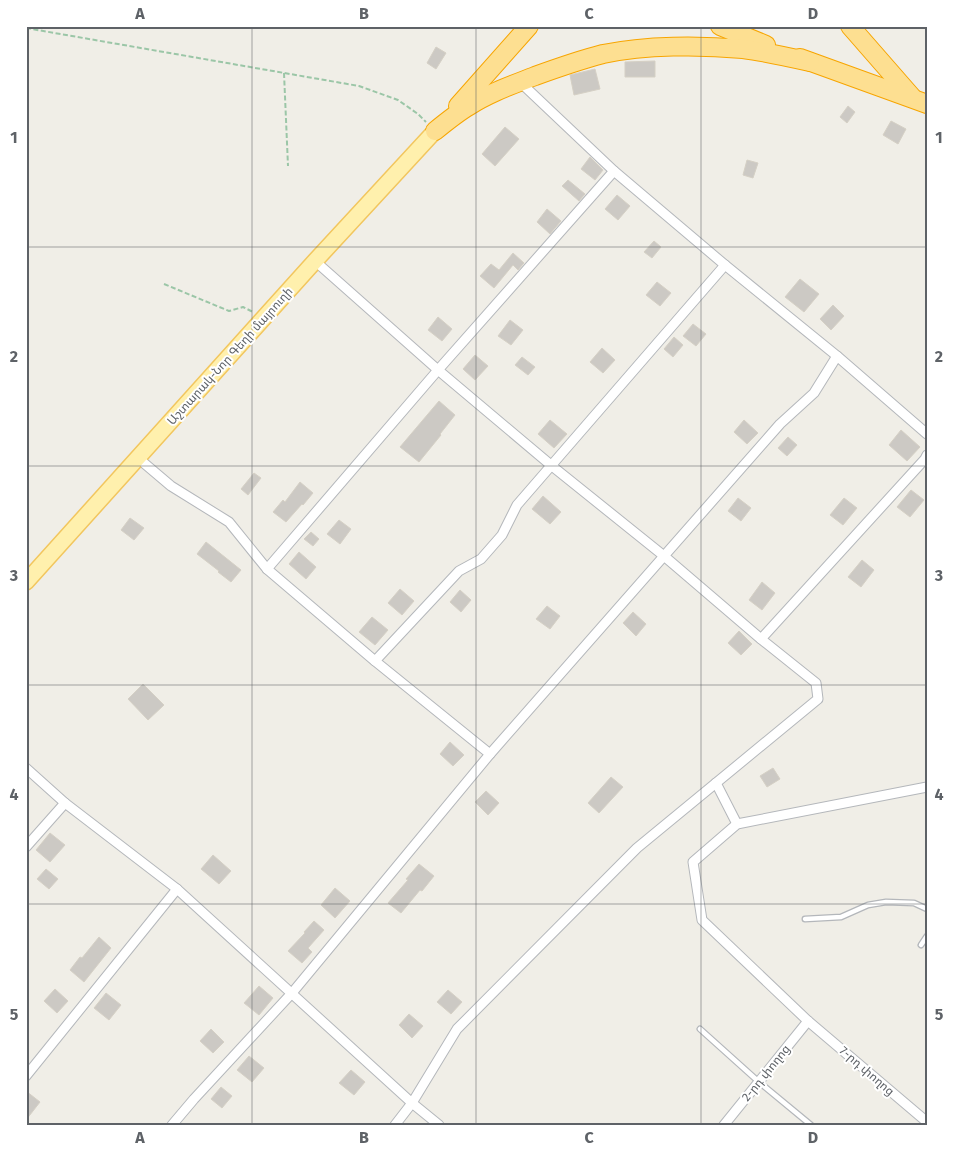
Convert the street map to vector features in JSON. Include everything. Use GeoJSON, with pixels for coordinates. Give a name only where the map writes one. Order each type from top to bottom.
{"type":"FeatureCollection","features":[{"type":"Feature","properties":{"kind":"highway"},"geometry":{"type":"LineString","coordinates":[[488,73],[519,26]]}},
{"type":"Feature","properties":{"kind":"highway"},"geometry":{"type":"LineString","coordinates":[[435,131],[529,26]]}},
{"type":"Feature","properties":{"kind":"highway"},"geometry":{"type":"LineString","coordinates":[[720,26],[746,38],[920,101]]}},
{"type":"Feature","properties":{"kind":"highway"},"geometry":{"type":"LineString","coordinates":[[850,26],[920,101]]}},
{"type":"Feature","properties":{"kind":"highway"},"geometry":{"type":"LineString","coordinates":[[435,131],[467,106],[490,94],[555,68],[604,54],[639,49],[681,47],[743,49],[810,62]]}},
{"type":"Feature","properties":{"kind":"main road","name":"Աշտարակ-Նոր Գեղի մայրուղի"},"geometry":{"type":"LineString","coordinates":[[26,582],[263,318],[435,131]]}},
{"type":"Feature","properties":{"kind":"street"},"geometry":{"type":"LineString","coordinates":[[520,82],[614,172],[837,356],[927,434]]}},
{"type":"Feature","properties":{"kind":"street"},"geometry":{"type":"LineString","coordinates":[[267,569],[438,370],[614,172]]}},
{"type":"Feature","properties":{"kind":"street"},"geometry":{"type":"LineString","coordinates":[[315,261],[438,370],[816,683],[818,699],[637,848],[457,1029],[412,1103],[396,1125]]}},
{"type":"Feature","properties":{"kind":"street"},"geometry":{"type":"LineString","coordinates":[[375,661],[459,571],[481,559],[502,536],[517,506],[725,265]]}},
{"type":"Feature","properties":{"kind":"street"},"geometry":{"type":"LineString","coordinates":[[172,1125],[292,993],[490,754],[780,424],[814,393],[837,356]]}},
{"type":"Feature","properties":{"kind":"street"},"geometry":{"type":"LineString","coordinates":[[761,638],[927,455]]}},
{"type":"Feature","properties":{"kind":"street"},"geometry":{"type":"LineString","coordinates":[[138,458],[171,486],[229,522],[267,569],[375,661],[490,754]]}},
{"type":"Feature","properties":{"kind":"street"},"geometry":{"type":"LineString","coordinates":[[26,768],[65,803],[177,889],[412,1103],[439,1125]]}},
{"type":"Feature","properties":{"kind":"street"},"geometry":{"type":"LineString","coordinates":[[716,782],[737,824],[927,787]]}},
{"type":"Feature","properties":{"kind":"street"},"geometry":{"type":"LineString","coordinates":[[26,847],[65,803]]}},
{"type":"Feature","properties":{"kind":"street","name":"7-րդ փողոց"},"geometry":{"type":"LineString","coordinates":[[737,824],[693,862],[702,920],[808,1021],[927,1122]]}},
{"type":"Feature","properties":{"kind":"street"},"geometry":{"type":"LineString","coordinates":[[26,1076],[177,889]]}},
{"type":"Feature","properties":{"kind":"street","name":"2-րդ փողոց"},"geometry":{"type":"LineString","coordinates":[[724,1125],[808,1021]]}},
{"type":"Feature","properties":{"kind":"lane"},"geometry":{"type":"LineString","coordinates":[[805,919],[840,917],[868,905],[886,902],[914,903],[927,909]]}},
{"type":"Feature","properties":{"kind":"lane"},"geometry":{"type":"LineString","coordinates":[[921,944],[927,936]]}},
{"type":"Feature","properties":{"kind":"lane"},"geometry":{"type":"LineString","coordinates":[[700,1029],[811,1125]]}},
{"type":"Feature","properties":{"kind":"path"},"geometry":{"type":"LineString","coordinates":[[26,28],[359,86],[398,100],[418,114],[435,131]]}},
{"type":"Feature","properties":{"kind":"path"},"geometry":{"type":"LineString","coordinates":[[284,73],[288,166]]}},
{"type":"Feature","properties":{"kind":"path"},"geometry":{"type":"LineString","coordinates":[[164,284],[230,312],[243,307],[263,318]]}},
{"type":"Feature","properties":{"kind":"building"},"geometry":{"type":"Polygon","coordinates":[[[436,47],[446,53],[436,69],[427,63],[436,47]]]}},
{"type":"Feature","properties":{"kind":"building"},"geometry":{"type":"Polygon","coordinates":[[[655,61],[655,77],[625,77],[625,62],[655,61]]]}},
{"type":"Feature","properties":{"kind":"building"},"geometry":{"type":"Polygon","coordinates":[[[595,69],[600,89],[574,95],[570,75],[595,69]]]}},
{"type":"Feature","properties":{"kind":"building"},"geometry":{"type":"Polygon","coordinates":[[[848,106],[855,112],[847,123],[840,117],[848,106]]]}},
{"type":"Feature","properties":{"kind":"building"},"geometry":{"type":"Polygon","coordinates":[[[891,121],[906,129],[898,144],[883,135],[891,121]]]}},
{"type":"Feature","properties":{"kind":"building"},"geometry":{"type":"Polygon","coordinates":[[[505,127],[519,139],[495,166],[482,154],[505,127]]]}},
{"type":"Feature","properties":{"kind":"building"},"geometry":{"type":"Polygon","coordinates":[[[590,157],[603,170],[595,180],[581,169],[590,157]]]}},
{"type":"Feature","properties":{"kind":"building"},"geometry":{"type":"Polygon","coordinates":[[[747,160],[758,163],[753,178],[743,175],[747,160]]]}},
{"type":"Feature","properties":{"kind":"building"},"geometry":{"type":"Polygon","coordinates":[[[568,180],[585,194],[579,201],[562,186],[568,180]]]}},
{"type":"Feature","properties":{"kind":"building"},"geometry":{"type":"Polygon","coordinates":[[[617,195],[630,206],[618,220],[605,209],[617,195]]]}},
{"type":"Feature","properties":{"kind":"building"},"geometry":{"type":"Polygon","coordinates":[[[547,209],[561,221],[550,234],[537,222],[547,209]]]}},
{"type":"Feature","properties":{"kind":"building"},"geometry":{"type":"Polygon","coordinates":[[[654,241],[661,247],[652,258],[644,252],[654,241]]]}},
{"type":"Feature","properties":{"kind":"building"},"geometry":{"type":"Polygon","coordinates":[[[513,253],[524,263],[518,270],[513,265],[494,288],[480,276],[491,264],[499,270],[513,253]]]}},
{"type":"Feature","properties":{"kind":"building"},"geometry":{"type":"Polygon","coordinates":[[[800,279],[819,294],[804,312],[785,297],[800,279]]]}},
{"type":"Feature","properties":{"kind":"building"},"geometry":{"type":"Polygon","coordinates":[[[657,282],[671,293],[660,306],[646,295],[657,282]]]}},
{"type":"Feature","properties":{"kind":"building"},"geometry":{"type":"Polygon","coordinates":[[[833,305],[844,316],[831,330],[820,319],[833,305]]]}},
{"type":"Feature","properties":{"kind":"building"},"geometry":{"type":"Polygon","coordinates":[[[438,317],[452,329],[442,341],[428,330],[438,317]]]}},
{"type":"Feature","properties":{"kind":"building"},"geometry":{"type":"Polygon","coordinates":[[[510,320],[523,330],[511,345],[498,336],[510,320]]]}},
{"type":"Feature","properties":{"kind":"building"},"geometry":{"type":"Polygon","coordinates":[[[693,324],[706,334],[696,346],[683,336],[693,324]]]}},
{"type":"Feature","properties":{"kind":"building"},"geometry":{"type":"Polygon","coordinates":[[[674,337],[683,345],[673,357],[664,349],[674,337]]]}},
{"type":"Feature","properties":{"kind":"building"},"geometry":{"type":"Polygon","coordinates":[[[602,348],[615,360],[603,373],[590,362],[602,348]]]}},
{"type":"Feature","properties":{"kind":"building"},"geometry":{"type":"Polygon","coordinates":[[[475,355],[488,366],[475,380],[463,369],[475,355]]]}},
{"type":"Feature","properties":{"kind":"building"},"geometry":{"type":"Polygon","coordinates":[[[522,357],[535,367],[528,375],[515,365],[522,357]]]}},
{"type":"Feature","properties":{"kind":"building"},"geometry":{"type":"Polygon","coordinates":[[[439,401],[455,415],[419,462],[400,447],[439,401]]]}},
{"type":"Feature","properties":{"kind":"building"},"geometry":{"type":"Polygon","coordinates":[[[550,420],[567,434],[554,448],[538,434],[550,420]]]}},
{"type":"Feature","properties":{"kind":"building"},"geometry":{"type":"Polygon","coordinates":[[[744,420],[758,433],[747,444],[734,432],[744,420]]]}},
{"type":"Feature","properties":{"kind":"building"},"geometry":{"type":"Polygon","coordinates":[[[901,430],[920,447],[907,461],[889,445],[901,430]]]}},
{"type":"Feature","properties":{"kind":"building"},"geometry":{"type":"Polygon","coordinates":[[[788,437],[797,445],[787,456],[778,448],[788,437]]]}},
{"type":"Feature","properties":{"kind":"building"},"geometry":{"type":"Polygon","coordinates":[[[254,473],[261,478],[248,495],[241,489],[254,473]]]}},
{"type":"Feature","properties":{"kind":"building"},"geometry":{"type":"Polygon","coordinates":[[[300,482],[313,493],[286,522],[273,512],[283,500],[285,502],[300,482]]]}},
{"type":"Feature","properties":{"kind":"building"},"geometry":{"type":"Polygon","coordinates":[[[911,490],[924,500],[910,517],[897,507],[911,490]]]}},
{"type":"Feature","properties":{"kind":"building"},"geometry":{"type":"Polygon","coordinates":[[[543,496],[561,512],[550,524],[532,509],[543,496]]]}},
{"type":"Feature","properties":{"kind":"building"},"geometry":{"type":"Polygon","coordinates":[[[738,498],[751,508],[741,521],[728,511],[738,498]]]}},
{"type":"Feature","properties":{"kind":"building"},"geometry":{"type":"Polygon","coordinates":[[[844,498],[857,508],[843,525],[830,515],[844,498]]]}},
{"type":"Feature","properties":{"kind":"building"},"geometry":{"type":"Polygon","coordinates":[[[130,518],[144,528],[134,540],[121,530],[130,518]]]}},
{"type":"Feature","properties":{"kind":"building"},"geometry":{"type":"Polygon","coordinates":[[[339,520],[351,529],[340,544],[327,534],[339,520]]]}},
{"type":"Feature","properties":{"kind":"building"},"geometry":{"type":"Polygon","coordinates":[[[311,532],[319,539],[313,546],[304,539],[311,532]]]}},
{"type":"Feature","properties":{"kind":"building"},"geometry":{"type":"Polygon","coordinates":[[[206,542],[241,570],[231,582],[197,554],[206,542]]]}},
{"type":"Feature","properties":{"kind":"building"},"geometry":{"type":"Polygon","coordinates":[[[299,552],[316,567],[306,579],[289,564],[299,552]]]}},
{"type":"Feature","properties":{"kind":"building"},"geometry":{"type":"Polygon","coordinates":[[[862,560],[874,570],[861,587],[848,577],[862,560]]]}},
{"type":"Feature","properties":{"kind":"building"},"geometry":{"type":"Polygon","coordinates":[[[762,582],[775,593],[762,610],[749,600],[762,582]]]}},
{"type":"Feature","properties":{"kind":"building"},"geometry":{"type":"Polygon","coordinates":[[[400,589],[414,601],[402,615],[388,603],[400,589]]]}},
{"type":"Feature","properties":{"kind":"building"},"geometry":{"type":"Polygon","coordinates":[[[460,590],[471,600],[461,612],[450,602],[460,590]]]}},
{"type":"Feature","properties":{"kind":"building"},"geometry":{"type":"Polygon","coordinates":[[[547,606],[560,616],[550,629],[536,619],[547,606]]]}},
{"type":"Feature","properties":{"kind":"building"},"geometry":{"type":"Polygon","coordinates":[[[633,612],[646,624],[636,636],[623,623],[633,612]]]}},
{"type":"Feature","properties":{"kind":"building"},"geometry":{"type":"Polygon","coordinates":[[[372,617],[388,630],[375,645],[359,632],[372,617]]]}},
{"type":"Feature","properties":{"kind":"building"},"geometry":{"type":"Polygon","coordinates":[[[739,631],[752,644],[741,655],[728,643],[739,631]]]}},
{"type":"Feature","properties":{"kind":"building"},"geometry":{"type":"Polygon","coordinates":[[[143,684],[164,705],[148,720],[128,699],[143,684]]]}},
{"type":"Feature","properties":{"kind":"building"},"geometry":{"type":"Polygon","coordinates":[[[450,742],[464,755],[453,766],[440,754],[450,742]]]}},
{"type":"Feature","properties":{"kind":"building"},"geometry":{"type":"Polygon","coordinates":[[[773,768],[780,779],[767,787],[760,776],[773,768]]]}},
{"type":"Feature","properties":{"kind":"building"},"geometry":{"type":"Polygon","coordinates":[[[611,777],[623,787],[599,813],[588,803],[611,777]]]}},
{"type":"Feature","properties":{"kind":"building"},"geometry":{"type":"Polygon","coordinates":[[[486,791],[499,803],[488,815],[475,802],[486,791]]]}},
{"type":"Feature","properties":{"kind":"building"},"geometry":{"type":"Polygon","coordinates":[[[50,833],[65,845],[50,862],[36,850],[50,833]]]}},
{"type":"Feature","properties":{"kind":"building"},"geometry":{"type":"Polygon","coordinates":[[[213,855],[231,871],[219,884],[201,869],[213,855]]]}},
{"type":"Feature","properties":{"kind":"building"},"geometry":{"type":"Polygon","coordinates":[[[419,864],[434,876],[401,913],[388,903],[419,864]]]}},
{"type":"Feature","properties":{"kind":"building"},"geometry":{"type":"Polygon","coordinates":[[[46,869],[58,879],[49,889],[37,879],[46,869]]]}},
{"type":"Feature","properties":{"kind":"building"},"geometry":{"type":"Polygon","coordinates":[[[335,888],[350,901],[335,918],[321,905],[335,888]]]}},
{"type":"Feature","properties":{"kind":"building"},"geometry":{"type":"Polygon","coordinates":[[[314,921],[324,930],[308,948],[312,952],[302,963],[288,951],[314,921]]]}},
{"type":"Feature","properties":{"kind":"building"},"geometry":{"type":"Polygon","coordinates":[[[99,937],[111,948],[84,982],[70,970],[99,937]]]}},
{"type":"Feature","properties":{"kind":"building"},"geometry":{"type":"Polygon","coordinates":[[[259,986],[273,998],[259,1015],[244,1003],[259,986]]]}},
{"type":"Feature","properties":{"kind":"building"},"geometry":{"type":"Polygon","coordinates":[[[55,989],[68,1001],[57,1013],[44,1001],[55,989]]]}},
{"type":"Feature","properties":{"kind":"building"},"geometry":{"type":"Polygon","coordinates":[[[448,990],[462,1002],[451,1014],[437,1002],[448,990]]]}},
{"type":"Feature","properties":{"kind":"building"},"geometry":{"type":"Polygon","coordinates":[[[106,993],[121,1005],[109,1020],[94,1008],[106,993]]]}},
{"type":"Feature","properties":{"kind":"building"},"geometry":{"type":"Polygon","coordinates":[[[409,1014],[423,1026],[412,1038],[399,1025],[409,1014]]]}},
{"type":"Feature","properties":{"kind":"building"},"geometry":{"type":"Polygon","coordinates":[[[211,1029],[224,1042],[213,1053],[200,1041],[211,1029]]]}},
{"type":"Feature","properties":{"kind":"building"},"geometry":{"type":"Polygon","coordinates":[[[249,1056],[264,1068],[252,1082],[237,1070],[249,1056]]]}},
{"type":"Feature","properties":{"kind":"building"},"geometry":{"type":"Polygon","coordinates":[[[351,1070],[365,1082],[354,1095],[339,1083],[351,1070]]]}},
{"type":"Feature","properties":{"kind":"building"},"geometry":{"type":"Polygon","coordinates":[[[221,1087],[232,1096],[222,1108],[211,1099],[221,1087]]]}},
{"type":"Feature","properties":{"kind":"building"},"geometry":{"type":"Polygon","coordinates":[[[26,1091],[40,1102],[26,1120],[26,1091]]]}}]}
